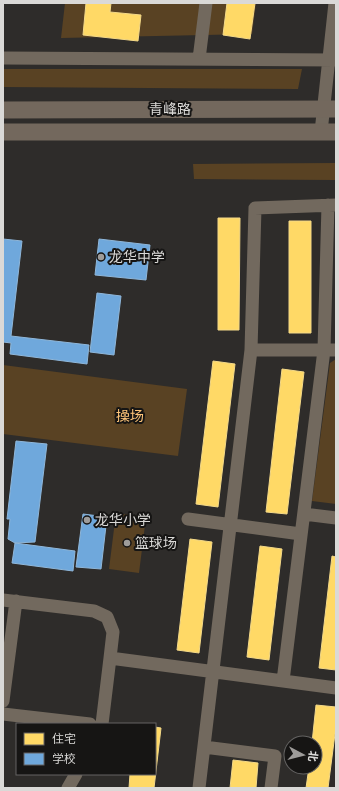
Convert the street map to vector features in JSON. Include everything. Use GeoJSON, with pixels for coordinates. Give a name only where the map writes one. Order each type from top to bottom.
{"type":"FeatureCollection","features":[{"type":"Feature","properties":{"kind":"main road","name":"青峰路"},"geometry":{"type":"LineString","coordinates":[[3,110],[330,109]]}},
{"type":"Feature","properties":{"kind":"main road","name":"青峰路"},"geometry":{"type":"LineString","coordinates":[[3,132],[328,132]]}},
{"type":"Feature","properties":{"kind":"street"},"geometry":{"type":"LineString","coordinates":[[199,60],[206,3]]}},
{"type":"Feature","properties":{"kind":"street"},"geometry":{"type":"LineString","coordinates":[[328,132],[335,3]]}},
{"type":"Feature","properties":{"kind":"street"},"geometry":{"type":"LineString","coordinates":[[3,58],[332,60]]}},
{"type":"Feature","properties":{"kind":"street"},"geometry":{"type":"LineString","coordinates":[[199,788],[251,350],[254,208],[332,205],[330,350],[301,534],[283,681]]}},
{"type":"Feature","properties":{"kind":"street"},"geometry":{"type":"LineString","coordinates":[[251,350],[330,350]]}},
{"type":"Feature","properties":{"kind":"street"},"geometry":{"type":"LineString","coordinates":[[304,514],[336,518]]}},
{"type":"Feature","properties":{"kind":"street"},"geometry":{"type":"LineString","coordinates":[[188,519],[301,534]]}},
{"type":"Feature","properties":{"kind":"street"},"geometry":{"type":"LineString","coordinates":[[3,701],[10,600],[94,611],[107,617],[113,632],[102,723]]}},
{"type":"Feature","properties":{"kind":"street"},"geometry":{"type":"LineString","coordinates":[[110,658],[336,688]]}},
{"type":"Feature","properties":{"kind":"street"},"geometry":{"type":"LineString","coordinates":[[3,714],[81,723]]}},
{"type":"Feature","properties":{"kind":"street"},"geometry":{"type":"LineString","coordinates":[[204,747],[275,756],[271,788]]}},
{"type":"Feature","properties":{"kind":"street"},"geometry":{"type":"LineString","coordinates":[[68,788],[75,775]]}},
{"type":"Feature","properties":{"kind":"green space"},"geometry":{"type":"Polygon","coordinates":[[[65,3],[256,3],[252,34],[61,38],[65,3]]]}},
{"type":"Feature","properties":{"kind":"green space"},"geometry":{"type":"Polygon","coordinates":[[[3,69],[302,69],[298,89],[3,87],[3,69]]]}},
{"type":"Feature","properties":{"kind":"green space"},"geometry":{"type":"Polygon","coordinates":[[[336,163],[336,180],[194,179],[193,164],[336,163]]]}},
{"type":"Feature","properties":{"kind":"green space"},"geometry":{"type":"Polygon","coordinates":[[[336,359],[336,504],[312,501],[330,363],[336,359]]]}},
{"type":"Feature","properties":{"kind":"green space","name":"操场"},"geometry":{"type":"Polygon","coordinates":[[[3,365],[187,389],[178,456],[3,434],[3,365]]]}},
{"type":"Feature","properties":{"kind":"green space","name":"篮球场"},"geometry":{"type":"Polygon","coordinates":[[[116,513],[146,517],[139,573],[109,569],[116,513]]]}},
{"type":"Feature","properties":{"kind":"building: 住宅"},"geometry":{"type":"Polygon","coordinates":[[[86,3],[111,3],[110,12],[141,15],[138,41],[83,35],[86,3]]]}},
{"type":"Feature","properties":{"kind":"building: 住宅"},"geometry":{"type":"Polygon","coordinates":[[[227,3],[255,3],[250,39],[223,35],[227,3]]]}},
{"type":"Feature","properties":{"kind":"building: 住宅"},"geometry":{"type":"Polygon","coordinates":[[[218,218],[240,218],[239,330],[218,330],[218,218]]]}},
{"type":"Feature","properties":{"kind":"building: 住宅"},"geometry":{"type":"Polygon","coordinates":[[[289,221],[311,221],[311,333],[289,333],[289,221]]]}},
{"type":"Feature","properties":{"kind":"building: 住宅"},"geometry":{"type":"Polygon","coordinates":[[[213,361],[235,364],[218,507],[196,504],[213,361]]]}},
{"type":"Feature","properties":{"kind":"building: 住宅"},"geometry":{"type":"Polygon","coordinates":[[[282,369],[304,372],[287,514],[266,512],[282,369]]]}},
{"type":"Feature","properties":{"kind":"building: 住宅"},"geometry":{"type":"Polygon","coordinates":[[[190,539],[212,542],[199,653],[177,650],[190,539]]]}},
{"type":"Feature","properties":{"kind":"building: 住宅"},"geometry":{"type":"Polygon","coordinates":[[[260,546],[282,549],[269,660],[247,657],[260,546]]]}},
{"type":"Feature","properties":{"kind":"building: 住宅"},"geometry":{"type":"Polygon","coordinates":[[[332,556],[336,557],[336,670],[319,668],[332,556]]]}},
{"type":"Feature","properties":{"kind":"building: 住宅"},"geometry":{"type":"Polygon","coordinates":[[[316,705],[336,707],[336,726],[328,788],[306,788],[308,775],[323,775],[323,735],[313,735],[316,705]]]}},
{"type":"Feature","properties":{"kind":"building: 住宅"},"geometry":{"type":"Polygon","coordinates":[[[156,727],[161,728],[156,771],[156,727]]]}},
{"type":"Feature","properties":{"kind":"building: 住宅"},"geometry":{"type":"Polygon","coordinates":[[[233,760],[258,763],[256,788],[230,788],[233,760]]]}},
{"type":"Feature","properties":{"kind":"building: 住宅"},"geometry":{"type":"Polygon","coordinates":[[[130,775],[156,775],[154,788],[129,788],[130,775]]]}},
{"type":"Feature","properties":{"kind":"building: 学校"},"geometry":{"type":"Polygon","coordinates":[[[3,239],[22,241],[11,336],[89,345],[87,364],[10,354],[11,343],[3,342],[3,239]]]}},
{"type":"Feature","properties":{"kind":"building: 学校"},"geometry":{"type":"Polygon","coordinates":[[[99,239],[150,245],[146,280],[95,275],[99,239]]]}},
{"type":"Feature","properties":{"kind":"building: 学校"},"geometry":{"type":"Polygon","coordinates":[[[97,293],[121,296],[114,355],[90,352],[97,293]]]}},
{"type":"Feature","properties":{"kind":"building: 学校"},"geometry":{"type":"Polygon","coordinates":[[[16,441],[47,444],[35,542],[15,543],[8,539],[10,519],[7,519],[16,441]]]}},
{"type":"Feature","properties":{"kind":"building: 学校"},"geometry":{"type":"Polygon","coordinates":[[[83,514],[107,517],[101,569],[76,567],[83,514]]]}},
{"type":"Feature","properties":{"kind":"building: 学校"},"geometry":{"type":"Polygon","coordinates":[[[15,543],[75,551],[73,571],[12,563],[15,543]]]}},
{"type":"Feature","properties":{"kind":"place","name":"龙华中学"},"geometry":{"type":"Point","coordinates":[101,257]}},
{"type":"Feature","properties":{"kind":"place","name":"龙华小学"},"geometry":{"type":"Point","coordinates":[87,520]}},
{"type":"Feature","properties":{"kind":"place","name":"篮球场"},"geometry":{"type":"Point","coordinates":[127,543]}}]}
